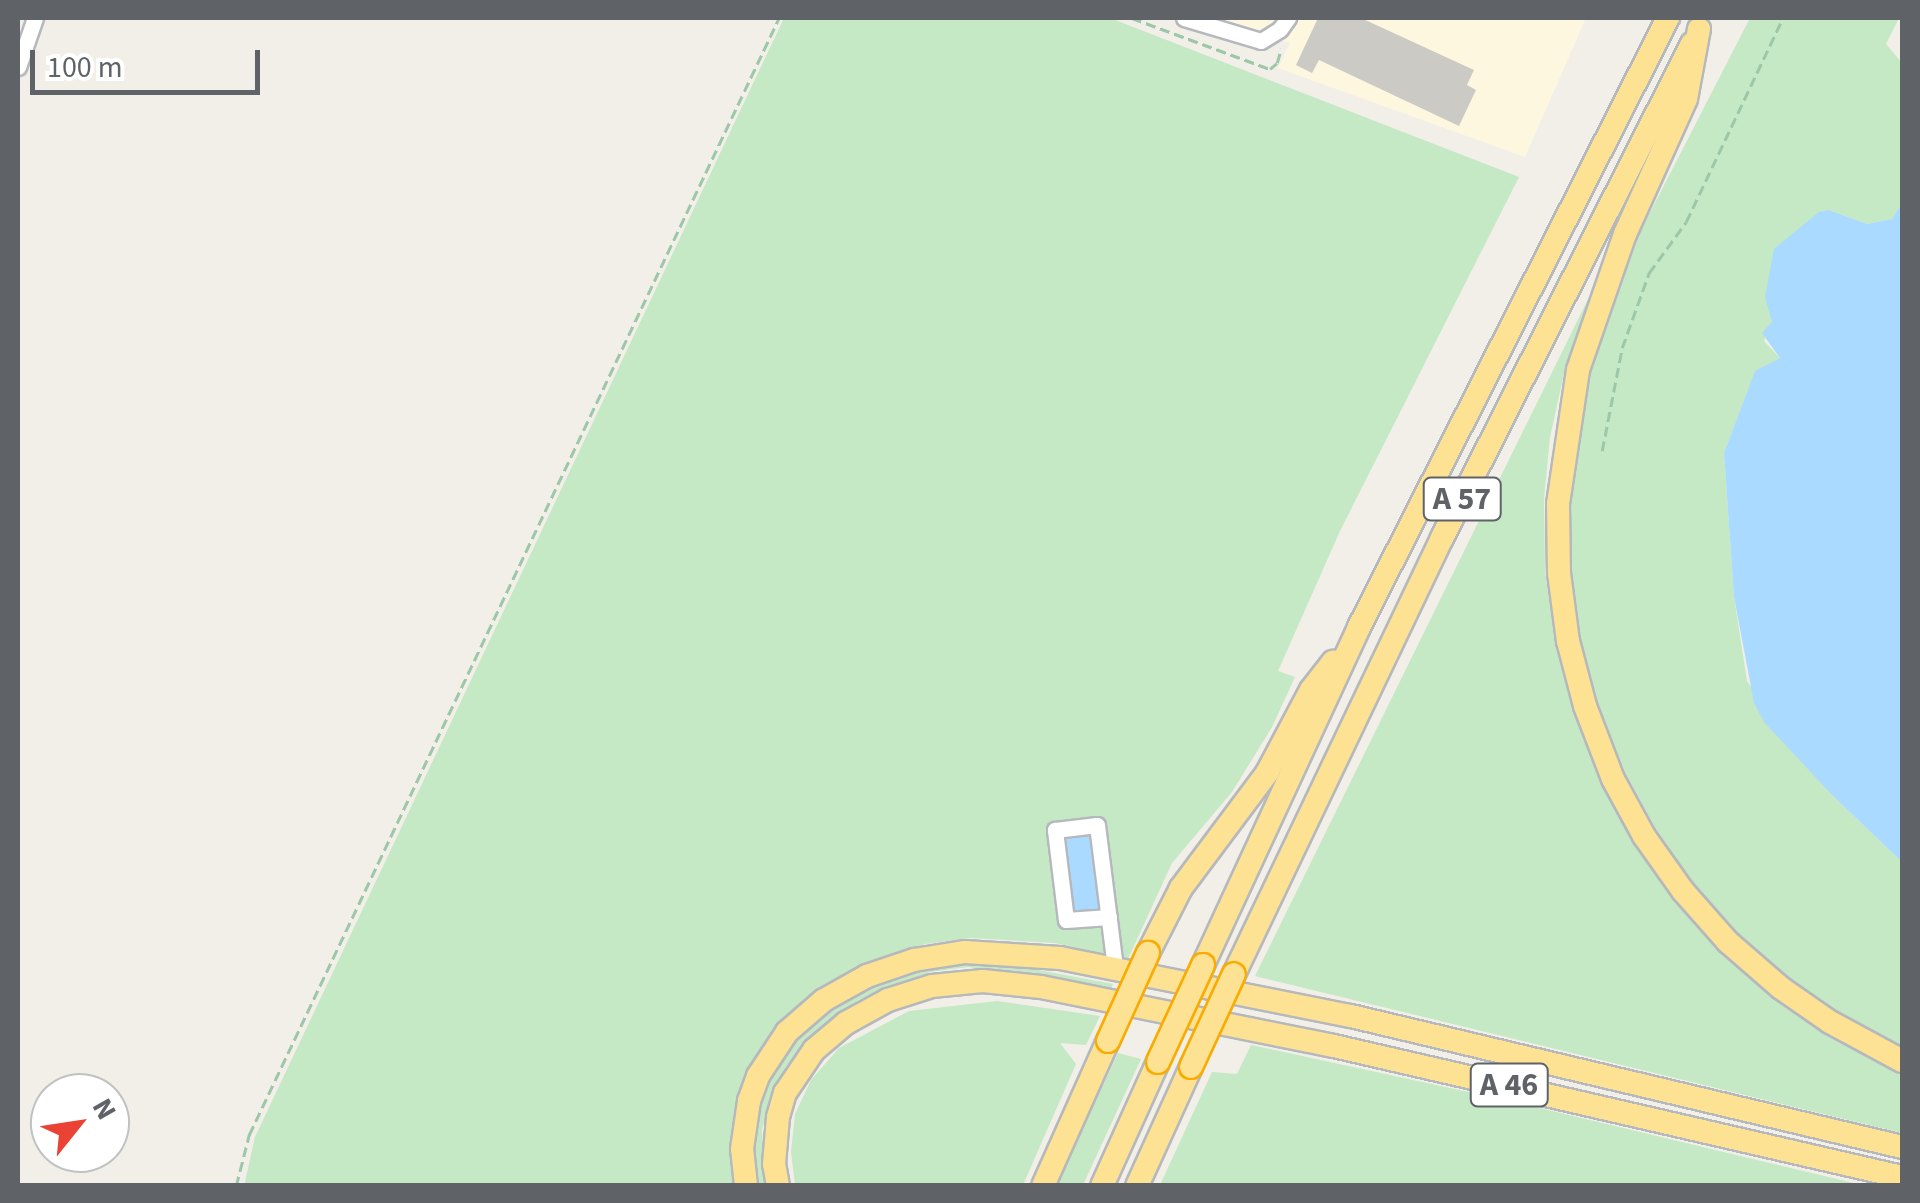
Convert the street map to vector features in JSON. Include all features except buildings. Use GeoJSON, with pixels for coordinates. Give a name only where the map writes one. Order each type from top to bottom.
{"type":"FeatureCollection","features":[{"type":"Feature","properties":{"kind":"highway","name":"A 57"},"geometry":{"type":"LineString","coordinates":[[1102,1186],[1360,627],[1668,18]]}},
{"type":"Feature","properties":{"kind":"highway","name":"A 57"},"geometry":{"type":"LineString","coordinates":[[1138,1186],[1234,974],[1442,538],[1702,23]]}},
{"type":"Feature","properties":{"kind":"highway"},"geometry":{"type":"LineString","coordinates":[[1702,23],[1686,98],[1625,234],[1578,370],[1558,504],[1558,573],[1568,641],[1585,706],[1613,779],[1644,836],[1682,890],[1728,942],[1781,988],[1830,1022],[1902,1061]]}},
{"type":"Feature","properties":{"kind":"highway"},"geometry":{"type":"LineString","coordinates":[[1043,1186],[1148,953],[1202,854],[1268,773],[1311,690],[1360,627]]}},
{"type":"Feature","properties":{"kind":"highway"},"geometry":{"type":"LineString","coordinates":[[746,1186],[744,1125],[758,1076],[787,1032],[846,986],[914,960],[965,952],[1024,953],[1115,967],[1661,1086],[1902,1147]]}},
{"type":"Feature","properties":{"kind":"highway","name":"A 46"},"geometry":{"type":"LineString","coordinates":[[778,1186],[774,1141],[785,1092],[797,1070],[829,1035],[866,1010],[932,986],[983,980],[1041,987],[1614,1108],[1902,1177]]}},
{"type":"Feature","properties":{"kind":"street"},"geometry":{"type":"LineString","coordinates":[[18,67],[35,18]]}},
{"type":"Feature","properties":{"kind":"street"},"geometry":{"type":"LineString","coordinates":[[1184,18],[1250,41],[1270,37],[1288,18]]}},
{"type":"Feature","properties":{"kind":"street"},"geometry":{"type":"LineString","coordinates":[[1109,917],[1066,920],[1054,830],[1097,825],[1109,917],[1115,967]]}},
{"type":"Feature","properties":{"kind":"path"},"geometry":{"type":"LineString","coordinates":[[236,1186],[249,1135],[779,18]]}},
{"type":"Feature","properties":{"kind":"path"},"geometry":{"type":"LineString","coordinates":[[1602,450],[1622,348],[1649,273],[1686,222],[1783,18]]}},
{"type":"Feature","properties":{"kind":"shaded area"},"geometry":{"type":"Polygon","coordinates":[[[1219,18],[1586,18],[1525,157],[1278,68],[1290,43],[1219,18]]]}},
{"type":"Feature","properties":{"kind":"green space"},"geometry":{"type":"Polygon","coordinates":[[[784,18],[1110,18],[1519,177],[1340,531],[1278,671],[1295,677],[1272,727],[1232,792],[1172,863],[1128,959],[1055,943],[971,938],[925,944],[841,977],[777,1025],[747,1070],[733,1116],[733,1185],[244,1186],[255,1137],[784,18]]]}},
{"type":"Feature","properties":{"kind":"green space"},"geometry":{"type":"Polygon","coordinates":[[[1750,18],[1899,18],[1886,44],[1902,63],[1902,203],[1892,219],[1867,224],[1829,210],[1770,307],[1772,322],[1764,341],[1780,358],[1755,372],[1724,453],[1734,597],[1747,681],[1833,796],[1902,862],[1902,1049],[1839,1014],[1787,978],[1736,933],[1697,888],[1657,831],[1625,772],[1597,703],[1581,640],[1571,573],[1570,505],[1590,374],[1640,232],[1750,18]]]}},
{"type":"Feature","properties":{"kind":"green space"},"geometry":{"type":"Polygon","coordinates":[[[1590,295],[1565,369],[1550,437],[1544,499],[1545,571],[1555,640],[1573,710],[1602,782],[1635,842],[1672,896],[1718,949],[1772,996],[1826,1033],[1902,1074],[1902,1133],[1255,976],[1590,295]]]}},
{"type":"Feature","properties":{"kind":"green space"},"geometry":{"type":"Polygon","coordinates":[[[985,960],[1113,984],[1111,989],[968,967],[930,972],[858,1000],[802,1044],[785,1068],[770,1099],[762,1130],[765,1185],[755,1186],[751,1162],[761,1094],[795,1037],[849,993],[918,966],[985,960]]]}},
{"type":"Feature","properties":{"kind":"green space"},"geometry":{"type":"Polygon","coordinates":[[[997,1001],[1100,1016],[1086,1045],[1060,1043],[1076,1064],[1023,1185],[795,1185],[791,1152],[795,1114],[811,1080],[839,1048],[909,1011],[997,1001]]]}},
{"type":"Feature","properties":{"kind":"green space"},"geometry":{"type":"Polygon","coordinates":[[[1251,1045],[1510,1101],[1862,1185],[1160,1185],[1212,1072],[1237,1074],[1251,1045]]]}},
{"type":"Feature","properties":{"kind":"green space"},"geometry":{"type":"Polygon","coordinates":[[[1118,1053],[1141,1059],[1083,1185],[1056,1185],[1118,1053]]]}},
{"type":"Feature","properties":{"kind":"water"},"geometry":{"type":"Polygon","coordinates":[[[1902,203],[1902,862],[1764,722],[1754,703],[1734,597],[1724,453],[1755,371],[1780,358],[1762,333],[1772,322],[1765,297],[1774,249],[1819,212],[1829,210],[1867,224],[1892,219],[1902,203]]]}},
{"type":"Feature","properties":{"kind":"water"},"geometry":{"type":"Polygon","coordinates":[[[1091,830],[1102,911],[1070,915],[1060,834],[1091,830]]]}}]}
